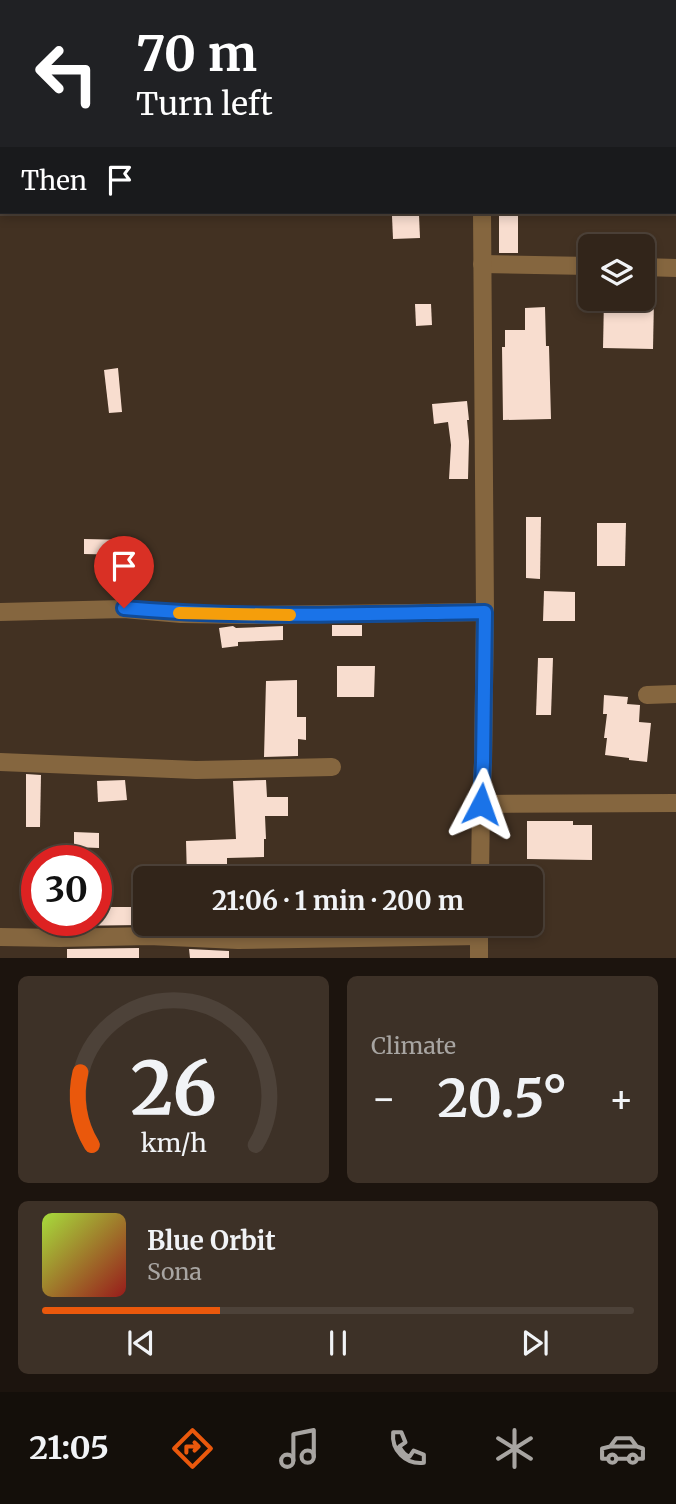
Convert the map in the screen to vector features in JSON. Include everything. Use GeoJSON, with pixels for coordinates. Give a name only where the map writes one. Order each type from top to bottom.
{"type":"FeatureCollection","features":[{"type":"Feature","properties":{"kind":"street"},"geometry":{"type":"LineString","coordinates":[[480,866],[485,612],[482,214]]}},
{"type":"Feature","properties":{"kind":"street"},"geometry":{"type":"LineString","coordinates":[[482,264],[578,266]]}},
{"type":"Feature","properties":{"kind":"street"},"geometry":{"type":"LineString","coordinates":[[655,267],[676,268]]}},
{"type":"Feature","properties":{"kind":"street"},"geometry":{"type":"LineString","coordinates":[[0,612],[124,608],[181,614],[248,615],[485,612]]}},
{"type":"Feature","properties":{"kind":"street"},"geometry":{"type":"LineString","coordinates":[[648,695],[676,694]]}},
{"type":"Feature","properties":{"kind":"street"},"geometry":{"type":"LineString","coordinates":[[0,762],[196,770],[332,767]]}},
{"type":"Feature","properties":{"kind":"street"},"geometry":{"type":"LineString","coordinates":[[481,804],[676,803]]}},
{"type":"Feature","properties":{"kind":"street"},"geometry":{"type":"LineString","coordinates":[[0,937],[149,936],[238,940],[334,936]]}},
{"type":"Feature","properties":{"kind":"street"},"geometry":{"type":"LineString","coordinates":[[479,936],[479,958]]}},
{"type":"Feature","properties":{"kind":"building"},"geometry":{"type":"Polygon","coordinates":[[[499,214],[518,214],[518,253],[499,253],[499,214]]]}},
{"type":"Feature","properties":{"kind":"building"},"geometry":{"type":"Polygon","coordinates":[[[419,215],[420,238],[393,239],[392,216],[419,215]]]}},
{"type":"Feature","properties":{"kind":"building"},"geometry":{"type":"Polygon","coordinates":[[[415,304],[431,304],[432,325],[416,326],[415,304]]]}},
{"type":"Feature","properties":{"kind":"building"},"geometry":{"type":"Polygon","coordinates":[[[545,307],[551,419],[503,420],[502,347],[505,347],[505,330],[525,330],[525,308],[545,307]]]}},
{"type":"Feature","properties":{"kind":"building"},"geometry":{"type":"Polygon","coordinates":[[[604,311],[654,311],[653,349],[603,348],[604,311]]]}},
{"type":"Feature","properties":{"kind":"building"},"geometry":{"type":"Polygon","coordinates":[[[118,368],[122,412],[109,413],[104,370],[118,368]]]}},
{"type":"Feature","properties":{"kind":"building"},"geometry":{"type":"Polygon","coordinates":[[[467,401],[468,479],[449,479],[451,445],[448,422],[434,424],[432,404],[467,401]]]}},
{"type":"Feature","properties":{"kind":"building"},"geometry":{"type":"Polygon","coordinates":[[[526,517],[541,517],[540,579],[526,578],[526,517]]]}},
{"type":"Feature","properties":{"kind":"building"},"geometry":{"type":"Polygon","coordinates":[[[597,523],[626,523],[625,566],[597,566],[597,523]]]}},
{"type":"Feature","properties":{"kind":"building"},"geometry":{"type":"Polygon","coordinates":[[[84,539],[129,540],[129,555],[84,554],[84,539]]]}},
{"type":"Feature","properties":{"kind":"building"},"geometry":{"type":"Polygon","coordinates":[[[544,591],[575,592],[575,621],[543,621],[544,591]]]}},
{"type":"Feature","properties":{"kind":"building"},"geometry":{"type":"Polygon","coordinates":[[[332,625],[362,625],[362,636],[332,636],[332,625]]]}},
{"type":"Feature","properties":{"kind":"building"},"geometry":{"type":"Polygon","coordinates":[[[283,626],[283,640],[238,642],[238,646],[222,648],[219,628],[283,626]]]}},
{"type":"Feature","properties":{"kind":"building"},"geometry":{"type":"Polygon","coordinates":[[[538,658],[553,658],[551,715],[536,715],[538,658]]]}},
{"type":"Feature","properties":{"kind":"building"},"geometry":{"type":"Polygon","coordinates":[[[337,666],[375,666],[374,697],[337,697],[337,666]]]}},
{"type":"Feature","properties":{"kind":"building"},"geometry":{"type":"Polygon","coordinates":[[[297,680],[297,717],[306,717],[306,740],[298,739],[298,756],[264,757],[266,681],[297,680]]]}},
{"type":"Feature","properties":{"kind":"building"},"geometry":{"type":"Polygon","coordinates":[[[604,695],[628,697],[627,704],[640,705],[639,722],[651,723],[647,762],[605,755],[607,714],[603,714],[604,695]]]}},
{"type":"Feature","properties":{"kind":"building"},"geometry":{"type":"Polygon","coordinates":[[[26,774],[41,775],[40,827],[26,827],[26,774]]]}},
{"type":"Feature","properties":{"kind":"building"},"geometry":{"type":"Polygon","coordinates":[[[125,780],[127,800],[98,802],[97,781],[125,780]]]}},
{"type":"Feature","properties":{"kind":"building"},"geometry":{"type":"Polygon","coordinates":[[[266,780],[267,797],[288,797],[288,816],[265,816],[264,857],[227,858],[227,866],[187,866],[186,841],[236,839],[233,781],[266,780]]]}},
{"type":"Feature","properties":{"kind":"building"},"geometry":{"type":"Polygon","coordinates":[[[527,821],[573,821],[573,825],[592,825],[592,860],[527,859],[527,821]]]}},
{"type":"Feature","properties":{"kind":"building"},"geometry":{"type":"Polygon","coordinates":[[[74,832],[99,833],[99,845],[74,845],[74,832]]]}},
{"type":"Feature","properties":{"kind":"building"},"geometry":{"type":"Polygon","coordinates":[[[112,907],[133,907],[133,925],[112,925],[112,907]]]}},
{"type":"Feature","properties":{"kind":"building"},"geometry":{"type":"Polygon","coordinates":[[[139,948],[139,958],[67,958],[67,949],[139,948]]]}},
{"type":"Feature","properties":{"kind":"building"},"geometry":{"type":"Polygon","coordinates":[[[189,949],[229,951],[229,958],[190,958],[189,949]]]}},
{"type":"Feature","properties":{"kind":"slow traffic"},"geometry":{"type":"LineString","coordinates":[[179,613],[290,615]]}},
{"type":"Feature","properties":{"kind":"route"},"geometry":{"type":"LineString","coordinates":[[124,608],[181,614],[248,615],[485,612],[481,804]]}}]}
